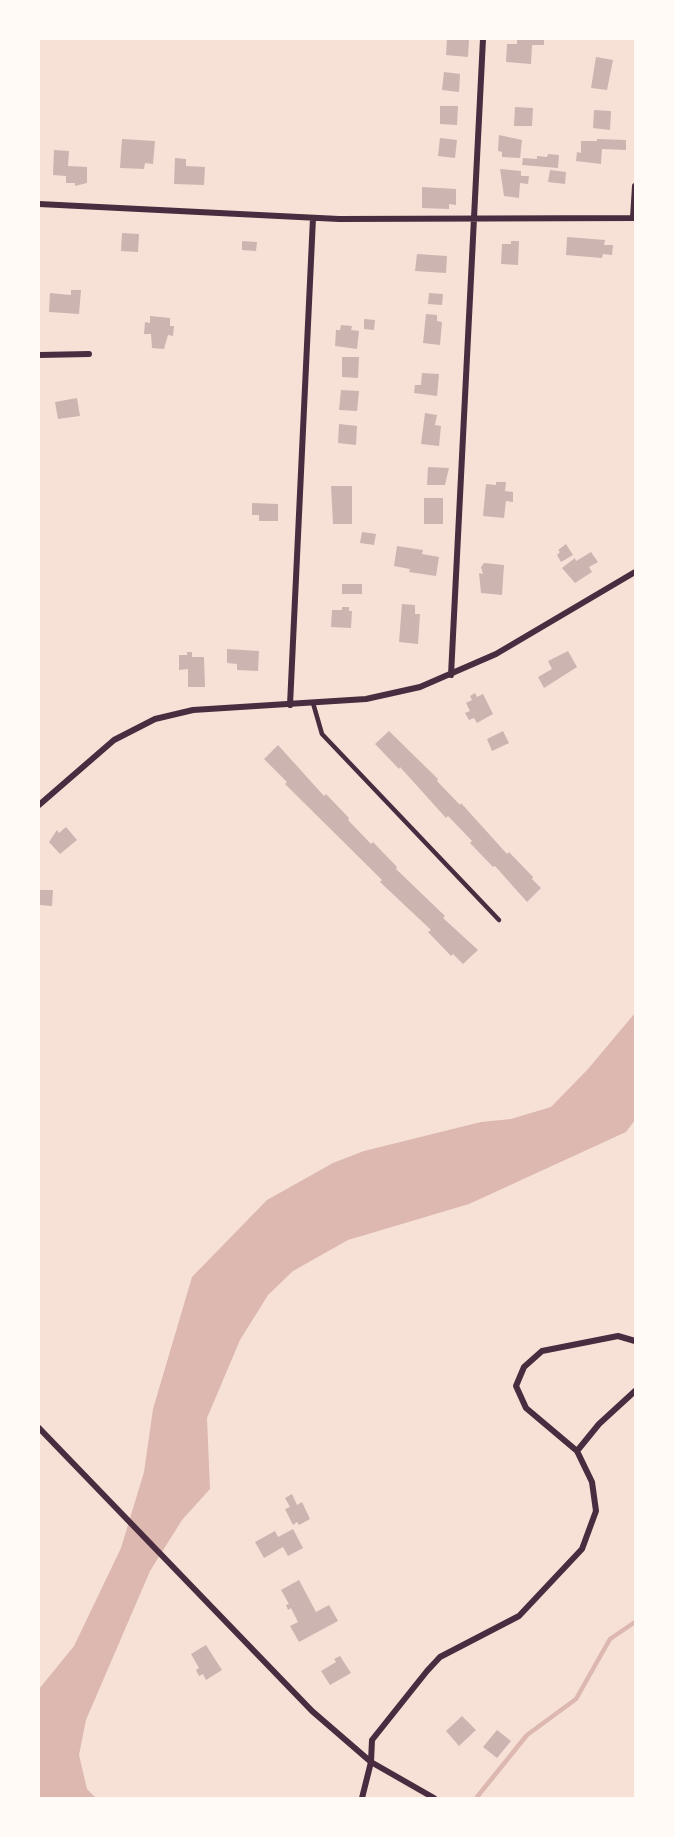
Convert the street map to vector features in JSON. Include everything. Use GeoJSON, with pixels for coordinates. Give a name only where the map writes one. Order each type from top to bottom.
{"type":"FeatureCollection","features":[{"type":"Feature","properties":{"kind":"street"},"geometry":{"type":"LineString","coordinates":[[451,675],[483,39]]}},
{"type":"Feature","properties":{"kind":"street"},"geometry":{"type":"LineString","coordinates":[[39,204],[313,218],[634,218],[635,186]]}},
{"type":"Feature","properties":{"kind":"street"},"geometry":{"type":"LineString","coordinates":[[290,705],[313,218]]}},
{"type":"Feature","properties":{"kind":"street"},"geometry":{"type":"LineString","coordinates":[[39,355],[89,354]]}},
{"type":"Feature","properties":{"kind":"street"},"geometry":{"type":"LineString","coordinates":[[39,805],[114,740],[155,718],[193,710],[366,699],[399,693],[451,675],[496,654],[635,572]]}},
{"type":"Feature","properties":{"kind":"street"},"geometry":{"type":"LineString","coordinates":[[362,1798],[371,1762],[372,1740],[440,1657],[519,1616],[582,1549],[596,1511],[592,1482],[577,1451],[526,1408],[516,1386],[524,1367],[542,1351],[618,1336],[635,1341]]}},
{"type":"Feature","properties":{"kind":"street"},"geometry":{"type":"LineString","coordinates":[[577,1451],[599,1424],[635,1391]]}},
{"type":"Feature","properties":{"kind":"street"},"geometry":{"type":"LineString","coordinates":[[39,1428],[312,1711],[371,1762],[434,1798]]}},
{"type":"Feature","properties":{"kind":"lane"},"geometry":{"type":"LineString","coordinates":[[313,703],[322,734],[499,920]]}},
{"type":"Feature","properties":{"kind":"shaded area"},"geometry":{"type":"Polygon","coordinates":[[[635,1013],[635,1120],[626,1132],[469,1204],[348,1240],[293,1271],[268,1295],[240,1340],[207,1418],[210,1489],[182,1520],[150,1571],[86,1720],[79,1755],[87,1789],[96,1798],[39,1798],[39,1689],[74,1646],[121,1548],[144,1472],[153,1409],[192,1277],[267,1200],[333,1163],[364,1151],[481,1122],[511,1119],[551,1107],[588,1069],[635,1013]]]}},
{"type":"Feature","properties":{"kind":"building"},"geometry":{"type":"Polygon","coordinates":[[[447,39],[469,40],[468,57],[446,55],[447,39]]]}},
{"type":"Feature","properties":{"kind":"building"},"geometry":{"type":"Polygon","coordinates":[[[517,39],[544,39],[544,45],[532,45],[531,64],[506,62],[507,44],[517,44],[517,39]]]}},
{"type":"Feature","properties":{"kind":"building"},"geometry":{"type":"Polygon","coordinates":[[[596,57],[613,60],[607,90],[591,88],[596,57]]]}},
{"type":"Feature","properties":{"kind":"building"},"geometry":{"type":"Polygon","coordinates":[[[444,72],[460,74],[459,92],[442,90],[444,72]]]}},
{"type":"Feature","properties":{"kind":"building"},"geometry":{"type":"Polygon","coordinates":[[[440,106],[458,106],[457,125],[440,124],[440,106]]]}},
{"type":"Feature","properties":{"kind":"building"},"geometry":{"type":"Polygon","coordinates":[[[515,107],[533,108],[532,126],[514,126],[515,107]]]}},
{"type":"Feature","properties":{"kind":"building"},"geometry":{"type":"Polygon","coordinates":[[[594,110],[611,111],[610,130],[593,128],[594,110]]]}},
{"type":"Feature","properties":{"kind":"building"},"geometry":{"type":"Polygon","coordinates":[[[499,135],[522,140],[520,158],[502,157],[502,152],[498,151],[499,135]]]}},
{"type":"Feature","properties":{"kind":"building"},"geometry":{"type":"Polygon","coordinates":[[[440,138],[457,140],[455,158],[438,156],[440,138]]]}},
{"type":"Feature","properties":{"kind":"building"},"geometry":{"type":"Polygon","coordinates":[[[122,139],[155,141],[153,164],[145,163],[144,169],[120,168],[122,139]]]}},
{"type":"Feature","properties":{"kind":"building"},"geometry":{"type":"Polygon","coordinates":[[[597,139],[626,140],[626,150],[602,149],[601,164],[576,161],[577,152],[581,153],[581,141],[597,141],[597,139]]]}},
{"type":"Feature","properties":{"kind":"building"},"geometry":{"type":"Polygon","coordinates":[[[54,150],[69,151],[68,166],[87,167],[87,183],[75,186],[75,183],[66,183],[66,176],[53,175],[54,150]]]}},
{"type":"Feature","properties":{"kind":"building"},"geometry":{"type":"Polygon","coordinates":[[[548,154],[559,155],[558,168],[522,165],[523,158],[537,159],[537,156],[547,157],[548,154]]]}},
{"type":"Feature","properties":{"kind":"building"},"geometry":{"type":"Polygon","coordinates":[[[175,158],[186,159],[186,166],[205,167],[204,185],[174,184],[175,158]]]}},
{"type":"Feature","properties":{"kind":"building"},"geometry":{"type":"Polygon","coordinates":[[[500,169],[521,171],[521,176],[529,176],[528,184],[520,183],[519,198],[504,196],[500,169]]]}},
{"type":"Feature","properties":{"kind":"building"},"geometry":{"type":"Polygon","coordinates":[[[550,170],[566,172],[565,184],[548,182],[550,170]]]}},
{"type":"Feature","properties":{"kind":"building"},"geometry":{"type":"Polygon","coordinates":[[[422,187],[456,189],[456,205],[449,204],[449,209],[422,208],[422,187]]]}},
{"type":"Feature","properties":{"kind":"building"},"geometry":{"type":"Polygon","coordinates":[[[122,233],[139,234],[138,252],[121,251],[122,233]]]}},
{"type":"Feature","properties":{"kind":"building"},"geometry":{"type":"Polygon","coordinates":[[[567,237],[605,240],[604,245],[613,245],[612,255],[603,254],[602,258],[566,255],[567,237]]]}},
{"type":"Feature","properties":{"kind":"building"},"geometry":{"type":"Polygon","coordinates":[[[242,241],[257,242],[256,251],[242,250],[242,241]]]}},
{"type":"Feature","properties":{"kind":"building"},"geometry":{"type":"Polygon","coordinates":[[[511,241],[519,241],[518,265],[501,264],[502,244],[511,244],[511,241]]]}},
{"type":"Feature","properties":{"kind":"building"},"geometry":{"type":"Polygon","coordinates":[[[417,254],[447,256],[446,273],[415,271],[417,254]]]}},
{"type":"Feature","properties":{"kind":"building"},"geometry":{"type":"Polygon","coordinates":[[[71,290],[81,290],[79,314],[49,312],[50,293],[71,295],[71,290]]]}},
{"type":"Feature","properties":{"kind":"building"},"geometry":{"type":"Polygon","coordinates":[[[429,293],[443,294],[442,305],[428,304],[429,293]]]}},
{"type":"Feature","properties":{"kind":"building"},"geometry":{"type":"Polygon","coordinates":[[[426,314],[437,315],[437,321],[442,322],[440,345],[423,343],[426,314]]]}},
{"type":"Feature","properties":{"kind":"building"},"geometry":{"type":"Polygon","coordinates":[[[150,316],[170,318],[170,326],[174,326],[173,336],[168,335],[164,349],[152,348],[151,334],[144,334],[145,322],[150,323],[150,316]]]}},
{"type":"Feature","properties":{"kind":"building"},"geometry":{"type":"Polygon","coordinates":[[[364,319],[375,320],[374,330],[364,329],[364,319]]]}},
{"type":"Feature","properties":{"kind":"building"},"geometry":{"type":"Polygon","coordinates":[[[341,325],[352,326],[351,330],[359,331],[357,349],[335,346],[336,330],[340,330],[341,325]]]}},
{"type":"Feature","properties":{"kind":"building"},"geometry":{"type":"Polygon","coordinates":[[[342,357],[359,357],[358,378],[342,377],[342,357]]]}},
{"type":"Feature","properties":{"kind":"building"},"geometry":{"type":"Polygon","coordinates":[[[422,373],[439,374],[437,396],[414,393],[415,385],[421,385],[422,373]]]}},
{"type":"Feature","properties":{"kind":"building"},"geometry":{"type":"Polygon","coordinates":[[[341,390],[359,391],[357,411],[339,410],[341,390]]]}},
{"type":"Feature","properties":{"kind":"building"},"geometry":{"type":"Polygon","coordinates":[[[77,398],[80,416],[58,419],[55,402],[77,398]]]}},
{"type":"Feature","properties":{"kind":"building"},"geometry":{"type":"Polygon","coordinates":[[[425,413],[437,415],[435,425],[441,426],[439,446],[421,444],[425,413]]]}},
{"type":"Feature","properties":{"kind":"building"},"geometry":{"type":"Polygon","coordinates":[[[339,424],[357,426],[356,445],[338,443],[339,424]]]}},
{"type":"Feature","properties":{"kind":"building"},"geometry":{"type":"Polygon","coordinates":[[[428,467],[449,468],[445,485],[427,485],[428,467]]]}},
{"type":"Feature","properties":{"kind":"building"},"geometry":{"type":"Polygon","coordinates":[[[496,482],[506,482],[505,491],[513,492],[513,502],[506,501],[504,518],[483,516],[486,484],[496,485],[496,482]]]}},
{"type":"Feature","properties":{"kind":"building"},"geometry":{"type":"Polygon","coordinates":[[[331,486],[352,486],[352,524],[333,524],[331,486]]]}},
{"type":"Feature","properties":{"kind":"building"},"geometry":{"type":"Polygon","coordinates":[[[424,498],[443,498],[443,524],[424,524],[424,498]]]}},
{"type":"Feature","properties":{"kind":"building"},"geometry":{"type":"Polygon","coordinates":[[[252,503],[278,504],[278,521],[259,521],[259,515],[252,515],[252,503]]]}},
{"type":"Feature","properties":{"kind":"building"},"geometry":{"type":"Polygon","coordinates":[[[362,532],[376,534],[374,545],[360,543],[362,532]]]}},
{"type":"Feature","properties":{"kind":"building"},"geometry":{"type":"Polygon","coordinates":[[[566,544],[573,555],[561,562],[557,555],[560,552],[558,550],[566,544]]]}},
{"type":"Feature","properties":{"kind":"building"},"geometry":{"type":"Polygon","coordinates":[[[397,546],[423,550],[422,554],[439,557],[436,576],[409,572],[410,569],[394,566],[397,546]]]}},
{"type":"Feature","properties":{"kind":"building"},"geometry":{"type":"Polygon","coordinates":[[[591,552],[598,562],[589,567],[592,572],[575,583],[562,568],[575,558],[576,561],[591,552]]]}},
{"type":"Feature","properties":{"kind":"building"},"geometry":{"type":"Polygon","coordinates":[[[484,563],[504,565],[502,595],[481,593],[479,573],[483,574],[481,567],[484,563]]]}},
{"type":"Feature","properties":{"kind":"building"},"geometry":{"type":"Polygon","coordinates":[[[342,584],[362,584],[362,594],[342,594],[342,584]]]}},
{"type":"Feature","properties":{"kind":"building"},"geometry":{"type":"Polygon","coordinates":[[[402,604],[415,605],[415,614],[420,614],[418,644],[399,642],[402,604]]]}},
{"type":"Feature","properties":{"kind":"building"},"geometry":{"type":"Polygon","coordinates":[[[342,607],[349,607],[349,611],[352,611],[351,628],[331,627],[332,610],[342,610],[342,607]]]}},
{"type":"Feature","properties":{"kind":"building"},"geometry":{"type":"Polygon","coordinates":[[[227,649],[259,651],[258,671],[237,670],[237,664],[227,663],[227,649]]]}},
{"type":"Feature","properties":{"kind":"building"},"geometry":{"type":"Polygon","coordinates":[[[568,651],[577,667],[544,688],[538,677],[552,669],[548,661],[568,651]]]}},
{"type":"Feature","properties":{"kind":"building"},"geometry":{"type":"Polygon","coordinates":[[[187,652],[192,652],[192,657],[204,657],[205,687],[188,687],[188,669],[179,670],[179,655],[187,655],[187,652]]]}},
{"type":"Feature","properties":{"kind":"building"},"geometry":{"type":"Polygon","coordinates":[[[475,693],[477,697],[483,694],[493,714],[477,723],[474,718],[469,720],[465,713],[470,711],[466,703],[472,700],[470,696],[475,693]]]}},
{"type":"Feature","properties":{"kind":"building"},"geometry":{"type":"Polygon","coordinates":[[[389,731],[438,779],[437,781],[460,805],[461,803],[507,854],[509,852],[533,877],[532,879],[541,888],[527,902],[495,866],[493,867],[470,843],[472,841],[448,816],[446,818],[400,767],[399,769],[375,744],[389,731]]]}},
{"type":"Feature","properties":{"kind":"building"},"geometry":{"type":"Polygon","coordinates":[[[503,731],[509,743],[492,751],[487,739],[503,731]]]}},
{"type":"Feature","properties":{"kind":"building"},"geometry":{"type":"Polygon","coordinates":[[[278,745],[324,796],[326,794],[371,844],[373,842],[397,867],[396,869],[445,916],[443,918],[478,950],[463,964],[453,954],[451,956],[428,932],[431,930],[380,882],[382,880],[285,784],[287,782],[264,759],[278,745]]]}},
{"type":"Feature","properties":{"kind":"building"},"geometry":{"type":"Polygon","coordinates":[[[66,827],[77,840],[60,854],[49,842],[57,830],[59,833],[66,827]]]}},
{"type":"Feature","properties":{"kind":"building"},"geometry":{"type":"Polygon","coordinates":[[[39,890],[53,890],[52,906],[39,905],[39,890]]]}},
{"type":"Feature","properties":{"kind":"building"},"geometry":{"type":"Polygon","coordinates":[[[292,1494],[297,1505],[302,1502],[310,1519],[299,1525],[297,1522],[293,1525],[285,1509],[290,1507],[285,1498],[292,1494]]]}},
{"type":"Feature","properties":{"kind":"building"},"geometry":{"type":"Polygon","coordinates":[[[293,1529],[303,1548],[288,1556],[283,1547],[264,1558],[255,1542],[275,1531],[278,1537],[293,1529]]]}},
{"type":"Feature","properties":{"kind":"building"},"geometry":{"type":"Polygon","coordinates":[[[299,1580],[316,1612],[329,1605],[338,1621],[299,1642],[290,1626],[298,1622],[291,1608],[288,1610],[286,1605],[289,1604],[281,1590],[299,1580]]]}},
{"type":"Feature","properties":{"kind":"building"},"geometry":{"type":"Polygon","coordinates":[[[206,1645],[222,1670],[206,1680],[203,1674],[199,1676],[196,1670],[199,1668],[191,1654],[206,1645]]]}},
{"type":"Feature","properties":{"kind":"building"},"geometry":{"type":"Polygon","coordinates":[[[340,1656],[351,1673],[330,1685],[321,1671],[336,1662],[334,1659],[340,1656]]]}},
{"type":"Feature","properties":{"kind":"building"},"geometry":{"type":"Polygon","coordinates":[[[462,1716],[476,1730],[459,1746],[446,1731],[462,1716]]]}},
{"type":"Feature","properties":{"kind":"building"},"geometry":{"type":"Polygon","coordinates":[[[497,1730],[511,1741],[497,1758],[483,1747],[497,1730]]]}},
{"type":"Feature","properties":{"kind":"waterway"},"geometry":{"type":"LineString","coordinates":[[477,1797],[527,1735],[576,1699],[610,1639],[635,1622]]}}]}
